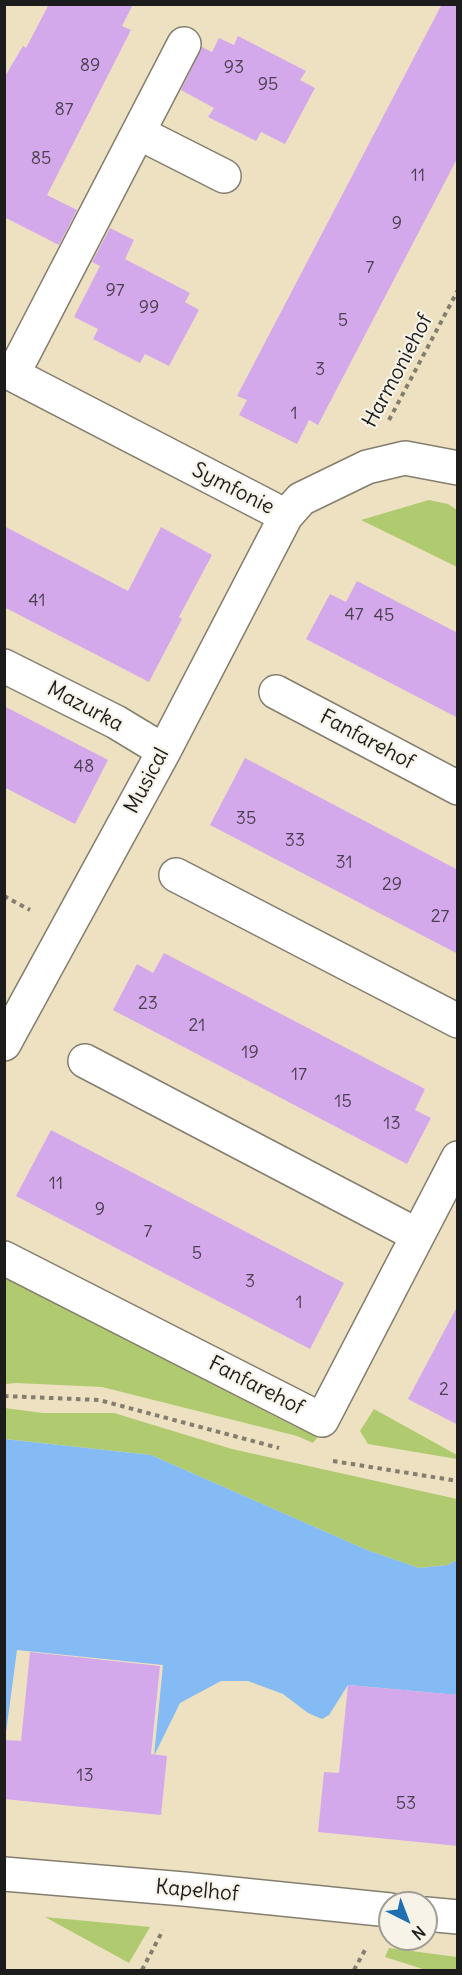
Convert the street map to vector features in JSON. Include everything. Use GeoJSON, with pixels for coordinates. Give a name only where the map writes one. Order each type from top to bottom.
{"type":"FeatureCollection","features":[{"type":"Feature","properties":{"kind":"street","name":"Symfonie"},"geometry":{"type":"LineString","coordinates":[[184,44],[139,133],[9,372],[286,516],[301,499],[368,466],[405,458],[458,468]]}},
{"type":"Feature","properties":{"kind":"street"},"geometry":{"type":"LineString","coordinates":[[139,133],[224,176]]}},
{"type":"Feature","properties":{"kind":"street","name":"Musical"},"geometry":{"type":"LineString","coordinates":[[4,1044],[164,751],[286,516]]}},
{"type":"Feature","properties":{"kind":"street","name":"Mazurka"},"geometry":{"type":"LineString","coordinates":[[4,666],[116,722],[164,751]]}},
{"type":"Feature","properties":{"kind":"street","name":"Fanfarehof"},"geometry":{"type":"LineString","coordinates":[[276,692],[458,788]]}},
{"type":"Feature","properties":{"kind":"street"},"geometry":{"type":"LineString","coordinates":[[176,875],[458,1021]]}},
{"type":"Feature","properties":{"kind":"street"},"geometry":{"type":"LineString","coordinates":[[86,1061],[417,1235]]}},
{"type":"Feature","properties":{"kind":"street","name":"Fanfarehof"},"geometry":{"type":"LineString","coordinates":[[4,1258],[322,1420],[458,1158]]}},
{"type":"Feature","properties":{"kind":"street","name":"Kapelhof"},"geometry":{"type":"LineString","coordinates":[[4,1874],[378,1909]]}},
{"type":"Feature","properties":{"kind":"street"},"geometry":{"type":"LineString","coordinates":[[438,1915],[458,1917]]}},
{"type":"Feature","properties":{"kind":"path","name":"Harmoniehof"},"geometry":{"type":"LineString","coordinates":[[368,466],[383,430],[458,290]]}},
{"type":"Feature","properties":{"kind":"path"},"geometry":{"type":"LineString","coordinates":[[4,1396],[99,1400],[282,1448]]}},
{"type":"Feature","properties":{"kind":"path"},"geometry":{"type":"LineString","coordinates":[[327,1460],[458,1480]]}},
{"type":"Feature","properties":{"kind":"green space"},"geometry":{"type":"Polygon","coordinates":[[[429,500],[448,504],[457,510],[457,567],[361,520],[429,500]]]}},
{"type":"Feature","properties":{"kind":"green space"},"geometry":{"type":"Polygon","coordinates":[[[4,1276],[298,1428],[316,1428],[320,1434],[313,1443],[297,1436],[102,1387],[5,1384],[4,1276]]]}},
{"type":"Feature","properties":{"kind":"green space"},"geometry":{"type":"Polygon","coordinates":[[[5,1408],[43,1413],[114,1413],[232,1449],[457,1499],[457,1560],[448,1565],[419,1568],[367,1550],[151,1455],[5,1439],[5,1408]]]}},
{"type":"Feature","properties":{"kind":"green space"},"geometry":{"type":"Polygon","coordinates":[[[374,1409],[457,1455],[457,1459],[368,1444],[360,1431],[374,1409]]]}},
{"type":"Feature","properties":{"kind":"green space"},"geometry":{"type":"Polygon","coordinates":[[[45,1917],[150,1927],[129,1963],[45,1917]]]}},
{"type":"Feature","properties":{"kind":"green space"},"geometry":{"type":"Polygon","coordinates":[[[388,1951],[412,1951],[457,1957],[457,1970],[426,1970],[385,1957],[388,1951]]]}},
{"type":"Feature","properties":{"kind":"water"},"geometry":{"type":"Polygon","coordinates":[[[4,1439],[151,1455],[367,1550],[419,1568],[448,1565],[457,1560],[457,1695],[348,1685],[329,1715],[322,1719],[308,1713],[283,1694],[248,1681],[221,1681],[180,1703],[154,1756],[163,1665],[17,1650],[5,1740],[4,1439]]]}},
{"type":"Feature","properties":{"kind":"building"},"geometry":{"type":"Polygon","coordinates":[[[49,4],[133,4],[122,26],[131,30],[47,195],[77,210],[59,245],[4,217],[4,78],[23,46],[26,48],[49,4]]]}},
{"type":"Feature","properties":{"kind":"building"},"geometry":{"type":"Polygon","coordinates":[[[442,4],[458,4],[458,157],[318,425],[309,420],[297,444],[239,415],[247,400],[237,396],[442,4]]]}},
{"type":"Feature","properties":{"kind":"building"},"geometry":{"type":"Polygon","coordinates":[[[238,36],[306,71],[300,80],[315,88],[285,144],[261,132],[256,141],[208,117],[214,108],[181,90],[202,47],[212,52],[219,38],[234,45],[238,36]]]}},
{"type":"Feature","properties":{"kind":"building"},"geometry":{"type":"Polygon","coordinates":[[[110,228],[134,240],[125,259],[190,293],[185,302],[199,310],[169,366],[145,354],[140,363],[93,339],[98,329],[74,317],[100,266],[92,262],[110,228]]]}},
{"type":"Feature","properties":{"kind":"building"},"geometry":{"type":"Polygon","coordinates":[[[4,526],[128,591],[161,527],[212,555],[179,617],[182,619],[149,682],[4,607],[4,526]]]}},
{"type":"Feature","properties":{"kind":"building"},"geometry":{"type":"Polygon","coordinates":[[[357,581],[458,633],[458,718],[306,639],[330,594],[346,602],[357,581]]]}},
{"type":"Feature","properties":{"kind":"building"},"geometry":{"type":"Polygon","coordinates":[[[4,706],[108,760],[75,824],[4,787],[4,706]]]}},
{"type":"Feature","properties":{"kind":"building"},"geometry":{"type":"Polygon","coordinates":[[[245,758],[458,870],[458,954],[210,825],[245,758]]]}},
{"type":"Feature","properties":{"kind":"building"},"geometry":{"type":"Polygon","coordinates":[[[164,953],[425,1089],[415,1110],[431,1118],[407,1164],[113,1010],[137,964],[153,973],[164,953]]]}},
{"type":"Feature","properties":{"kind":"building"},"geometry":{"type":"Polygon","coordinates":[[[51,1130],[344,1283],[310,1349],[16,1196],[51,1130]]]}},
{"type":"Feature","properties":{"kind":"building"},"geometry":{"type":"Polygon","coordinates":[[[458,1305],[458,1425],[408,1399],[458,1305]]]}},
{"type":"Feature","properties":{"kind":"building"},"geometry":{"type":"Polygon","coordinates":[[[30,1652],[160,1666],[151,1754],[167,1756],[161,1815],[4,1799],[4,1740],[21,1741],[30,1652]]]}},
{"type":"Feature","properties":{"kind":"building"},"geometry":{"type":"Polygon","coordinates":[[[348,1685],[458,1695],[458,1846],[318,1832],[324,1772],[339,1773],[348,1685]]]}}]}
